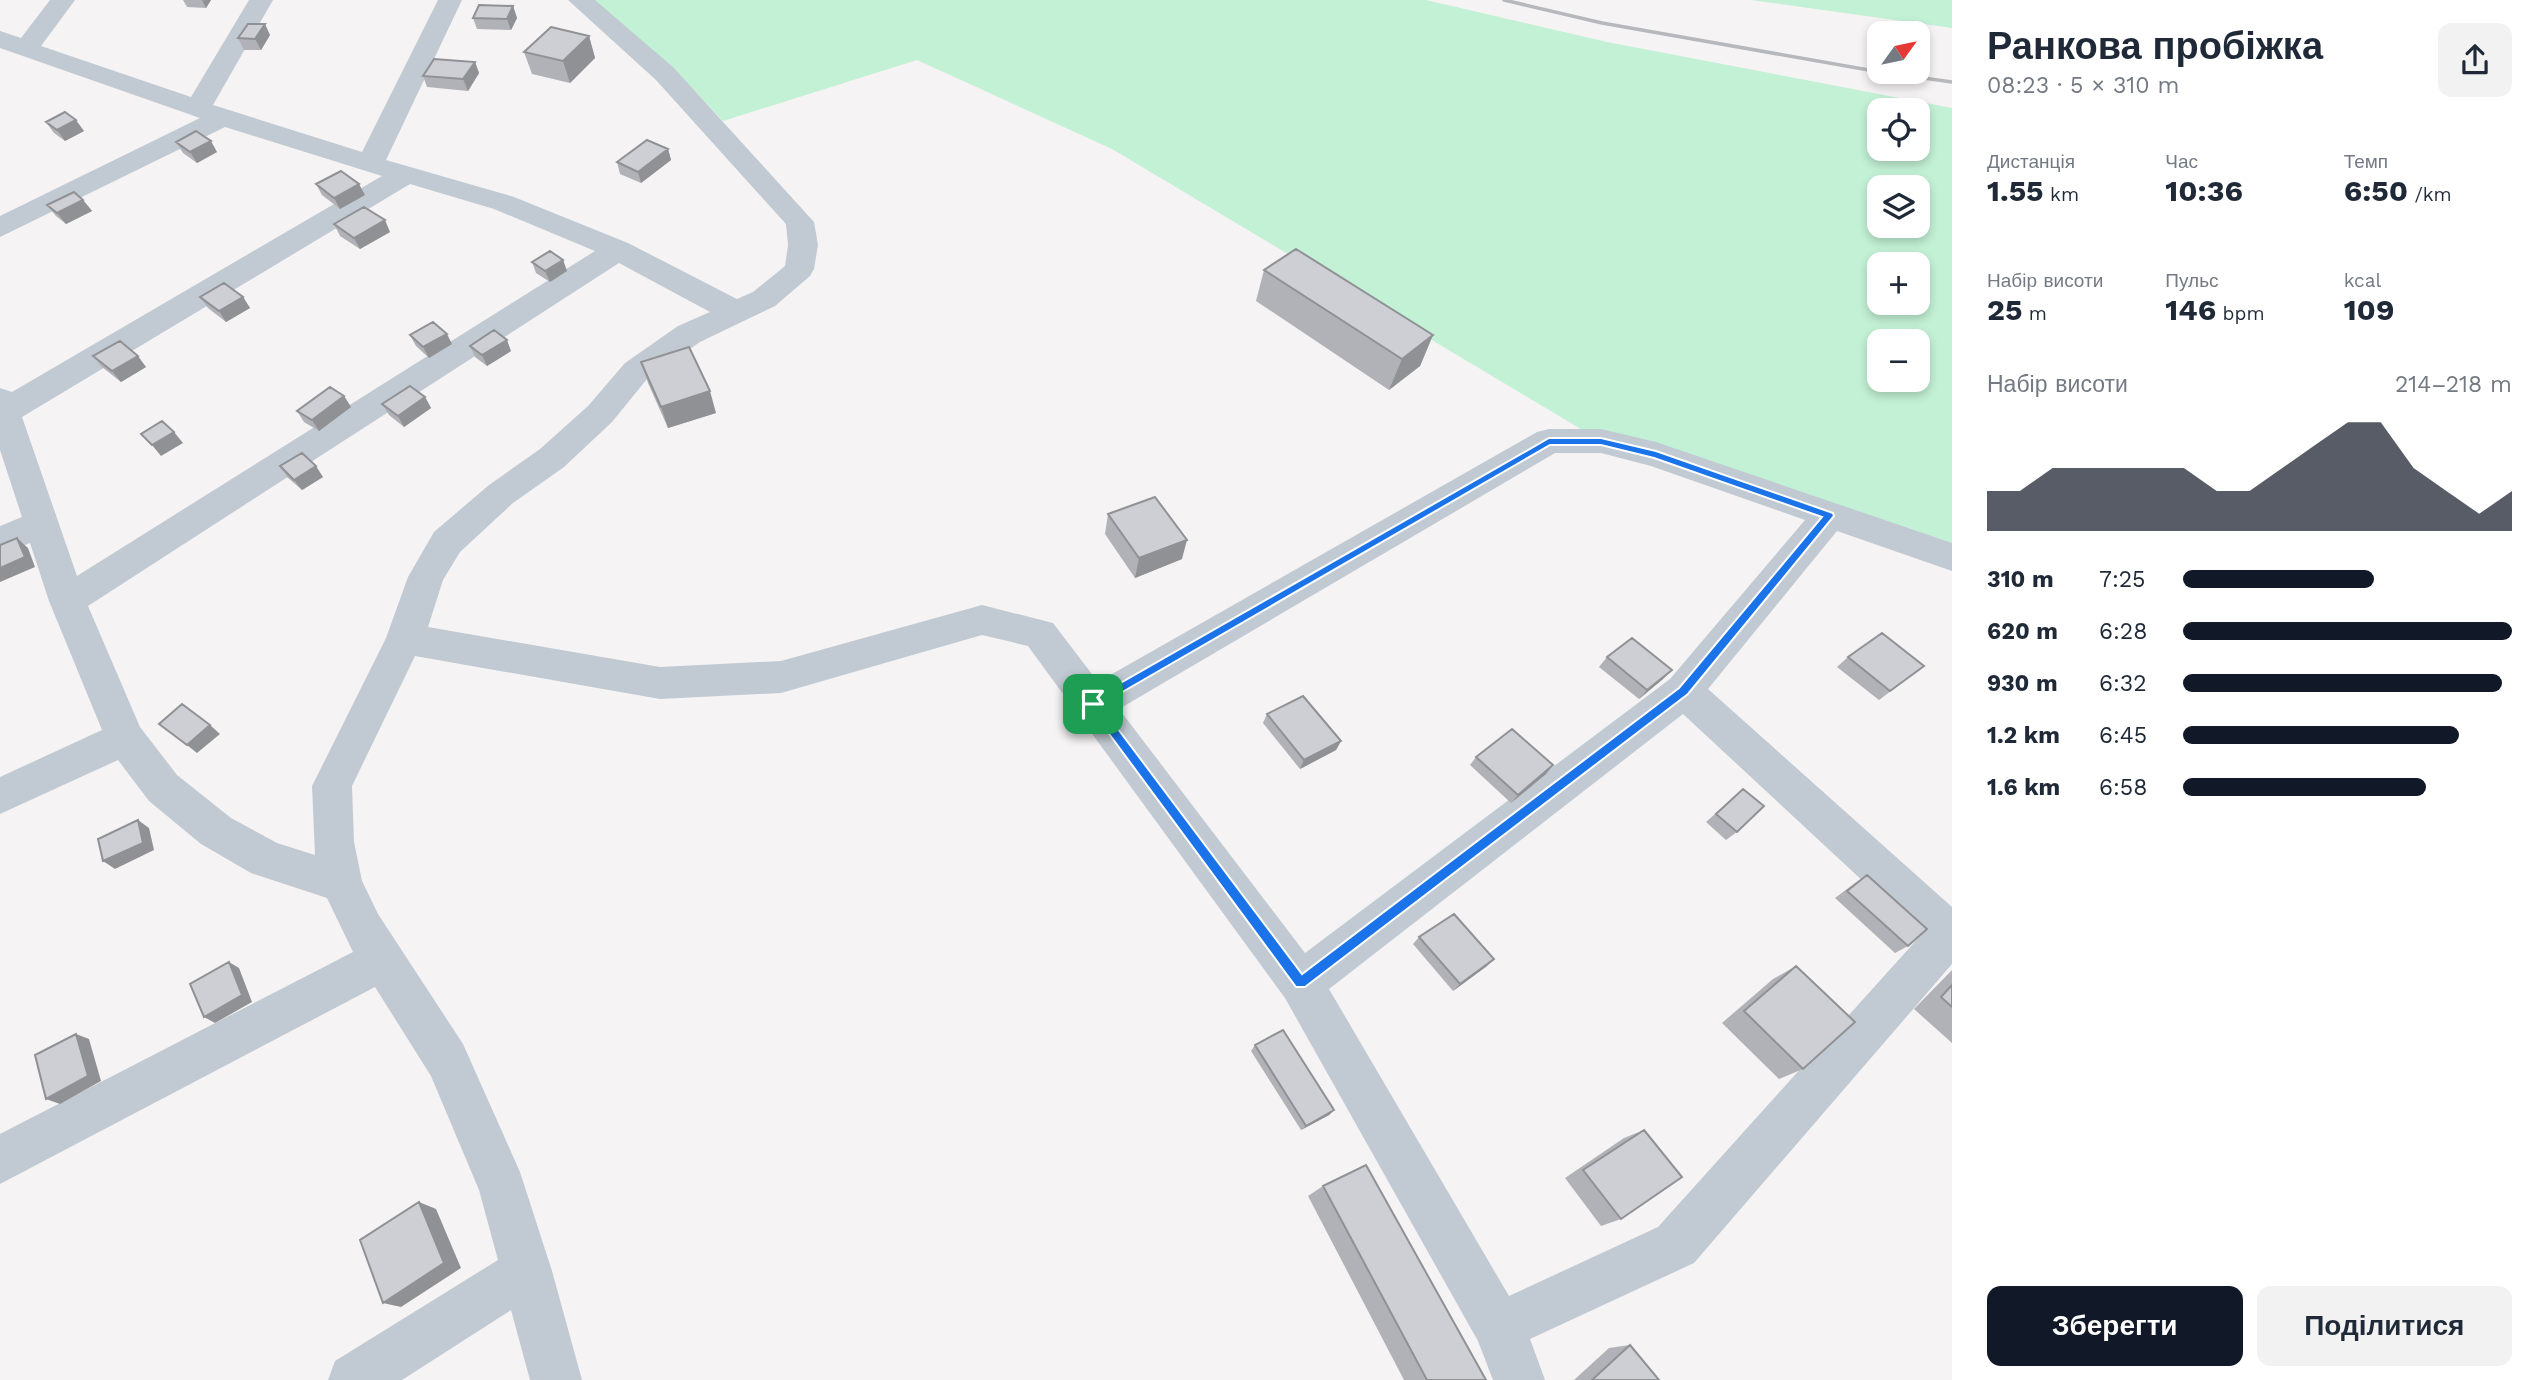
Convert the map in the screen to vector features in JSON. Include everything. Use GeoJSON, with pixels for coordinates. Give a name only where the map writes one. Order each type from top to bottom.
{"type":"FeatureCollection","features":[{"type":"Feature","properties":{"kind":"street"},"geometry":{"type":"LineString","coordinates":[[63,0],[13,44],[224,117],[504,203],[618,250],[734,311]]}},
{"type":"Feature","properties":{"kind":"street"},"geometry":{"type":"LineString","coordinates":[[198,108],[261,0]]}},
{"type":"Feature","properties":{"kind":"street"},"geometry":{"type":"LineString","coordinates":[[370,163],[450,0]]}},
{"type":"Feature","properties":{"kind":"street"},"geometry":{"type":"LineString","coordinates":[[556,1380],[503,1189],[447,1059],[363,929],[341,883],[333,842],[332,786],[405,639],[426,577],[447,542],[501,494],[552,458],[600,414],[636,370],[690,334],[764,299],[799,269],[803,245],[800,222],[665,74],[580,0]]}},
{"type":"Feature","properties":{"kind":"street"},"geometry":{"type":"LineString","coordinates":[[0,228],[224,117]]}},
{"type":"Feature","properties":{"kind":"street"},"geometry":{"type":"LineString","coordinates":[[341,883],[266,859],[216,831],[163,788],[125,738],[67,601],[2,406],[407,174]]}},
{"type":"Feature","properties":{"kind":"street"},"geometry":{"type":"LineString","coordinates":[[67,601],[618,250]]}},
{"type":"Feature","properties":{"kind":"street"},"geometry":{"type":"LineString","coordinates":[[1093,704],[1549,441],[1601,441],[1656,455],[1952,557]]}},
{"type":"Feature","properties":{"kind":"street"},"geometry":{"type":"LineString","coordinates":[[1301,983],[1684,691],[1829,516]]}},
{"type":"Feature","properties":{"kind":"street"},"geometry":{"type":"LineString","coordinates":[[0,541],[41,524]]}},
{"type":"Feature","properties":{"kind":"street"},"geometry":{"type":"LineString","coordinates":[[405,639],[660,683],[781,677],[982,620],[1040,635],[1301,983],[1499,1327],[1519,1380]]}},
{"type":"Feature","properties":{"kind":"street"},"geometry":{"type":"LineString","coordinates":[[1499,1327],[1676,1245],[1951,934],[1684,691]]}},
{"type":"Feature","properties":{"kind":"street"},"geometry":{"type":"LineString","coordinates":[[0,796],[125,738]]}},
{"type":"Feature","properties":{"kind":"street"},"geometry":{"type":"LineString","coordinates":[[0,1160],[383,960]]}},
{"type":"Feature","properties":{"kind":"street"},"geometry":{"type":"LineString","coordinates":[[354,1380],[527,1271]]}},
{"type":"Feature","properties":{"kind":"green space"},"geometry":{"type":"Polygon","coordinates":[[[592,0],[1426,0],[1607,42],[1900,98],[1867,98],[1867,161],[1930,161],[1930,104],[1952,108],[1952,557],[1601,441],[1112,149],[917,60],[723,121],[676,71],[592,0]]]}},
{"type":"Feature","properties":{"kind":"green space"},"geometry":{"type":"Polygon","coordinates":[[[1751,0],[1952,0],[1952,28],[1930,25],[1930,21],[1902,21],[1751,0]]]}},
{"type":"Feature","properties":{"kind":"building"},"geometry":{"type":"Polygon","coordinates":[[[479,5],[513,6],[507,19],[473,18],[479,5]]]}},
{"type":"Feature","properties":{"kind":"building"},"geometry":{"type":"Polygon","coordinates":[[[248,24],[265,24],[255,39],[238,38],[248,24]]]}},
{"type":"Feature","properties":{"kind":"building"},"geometry":{"type":"Polygon","coordinates":[[[551,27],[589,36],[563,61],[524,52],[551,27]]]}},
{"type":"Feature","properties":{"kind":"building"},"geometry":{"type":"Polygon","coordinates":[[[434,59],[475,62],[463,79],[423,76],[434,59]]]}},
{"type":"Feature","properties":{"kind":"building"},"geometry":{"type":"Polygon","coordinates":[[[65,112],[76,120],[57,130],[46,122],[65,112]]]}},
{"type":"Feature","properties":{"kind":"building"},"geometry":{"type":"Polygon","coordinates":[[[196,131],[211,141],[190,152],[176,142],[196,131]]]}},
{"type":"Feature","properties":{"kind":"building"},"geometry":{"type":"Polygon","coordinates":[[[647,140],[668,149],[638,172],[617,162],[647,140]]]}},
{"type":"Feature","properties":{"kind":"building"},"geometry":{"type":"Polygon","coordinates":[[[341,171],[359,184],[334,198],[316,184],[341,171]]]}},
{"type":"Feature","properties":{"kind":"building"},"geometry":{"type":"Polygon","coordinates":[[[74,192],[83,200],[57,213],[47,205],[74,192]]]}},
{"type":"Feature","properties":{"kind":"building"},"geometry":{"type":"Polygon","coordinates":[[[364,207],[385,220],[354,238],[334,224],[364,207]]]}},
{"type":"Feature","properties":{"kind":"building"},"geometry":{"type":"Polygon","coordinates":[[[1296,249],[1433,335],[1402,359],[1264,270],[1296,249]]]}},
{"type":"Feature","properties":{"kind":"building"},"geometry":{"type":"Polygon","coordinates":[[[550,251],[563,260],[545,271],[532,262],[550,251]]]}},
{"type":"Feature","properties":{"kind":"building"},"geometry":{"type":"Polygon","coordinates":[[[224,283],[243,297],[219,311],[200,297],[224,283]]]}},
{"type":"Feature","properties":{"kind":"building"},"geometry":{"type":"Polygon","coordinates":[[[433,322],[447,334],[423,347],[410,335],[433,322]]]}},
{"type":"Feature","properties":{"kind":"building"},"geometry":{"type":"Polygon","coordinates":[[[494,330],[507,340],[482,355],[470,346],[494,330]]]}},
{"type":"Feature","properties":{"kind":"building"},"geometry":{"type":"Polygon","coordinates":[[[120,341],[138,356],[112,371],[93,356],[120,341]]]}},
{"type":"Feature","properties":{"kind":"building"},"geometry":{"type":"Polygon","coordinates":[[[689,347],[710,391],[661,407],[641,362],[689,347]]]}},
{"type":"Feature","properties":{"kind":"building"},"geometry":{"type":"Polygon","coordinates":[[[410,386],[425,397],[398,416],[382,404],[410,386]]]}},
{"type":"Feature","properties":{"kind":"building"},"geometry":{"type":"Polygon","coordinates":[[[330,387],[344,396],[312,420],[297,411],[330,387]]]}},
{"type":"Feature","properties":{"kind":"building"},"geometry":{"type":"Polygon","coordinates":[[[162,421],[174,432],[152,445],[141,434],[162,421]]]}},
{"type":"Feature","properties":{"kind":"building"},"geometry":{"type":"Polygon","coordinates":[[[302,453],[316,466],[294,480],[280,466],[302,453]]]}},
{"type":"Feature","properties":{"kind":"building"},"geometry":{"type":"Polygon","coordinates":[[[1155,497],[1187,540],[1139,558],[1108,514],[1155,497]]]}},
{"type":"Feature","properties":{"kind":"building"},"geometry":{"type":"Polygon","coordinates":[[[17,538],[25,557],[0,568],[0,545],[17,538]]]}},
{"type":"Feature","properties":{"kind":"building"},"geometry":{"type":"Polygon","coordinates":[[[1882,633],[1924,666],[1890,691],[1848,657],[1882,633]]]}},
{"type":"Feature","properties":{"kind":"building"},"geometry":{"type":"Polygon","coordinates":[[[1632,638],[1672,670],[1647,690],[1607,657],[1632,638]]]}},
{"type":"Feature","properties":{"kind":"building"},"geometry":{"type":"Polygon","coordinates":[[[1303,696],[1341,741],[1304,760],[1267,714],[1303,696]]]}},
{"type":"Feature","properties":{"kind":"building"},"geometry":{"type":"Polygon","coordinates":[[[182,704],[210,725],[187,745],[159,724],[182,704]]]}},
{"type":"Feature","properties":{"kind":"building"},"geometry":{"type":"Polygon","coordinates":[[[1512,729],[1553,765],[1518,795],[1476,757],[1512,729]]]}},
{"type":"Feature","properties":{"kind":"building"},"geometry":{"type":"Polygon","coordinates":[[[1743,789],[1764,806],[1737,832],[1716,814],[1743,789]]]}},
{"type":"Feature","properties":{"kind":"building"},"geometry":{"type":"Polygon","coordinates":[[[138,820],[143,843],[103,861],[98,839],[138,820]]]}},
{"type":"Feature","properties":{"kind":"building"},"geometry":{"type":"Polygon","coordinates":[[[1867,875],[1927,929],[1908,946],[1847,891],[1867,875]]]}},
{"type":"Feature","properties":{"kind":"building"},"geometry":{"type":"Polygon","coordinates":[[[1454,914],[1494,959],[1460,984],[1419,937],[1454,914]]]}},
{"type":"Feature","properties":{"kind":"building"},"geometry":{"type":"Polygon","coordinates":[[[229,962],[242,995],[204,1017],[190,984],[229,962]]]}},
{"type":"Feature","properties":{"kind":"building"},"geometry":{"type":"Polygon","coordinates":[[[1796,966],[1855,1022],[1803,1069],[1744,1011],[1796,966]]]}},
{"type":"Feature","properties":{"kind":"building"},"geometry":{"type":"Polygon","coordinates":[[[1952,985],[1952,1007],[1941,997],[1952,985]]]}},
{"type":"Feature","properties":{"kind":"building"},"geometry":{"type":"Polygon","coordinates":[[[1283,1030],[1334,1110],[1306,1126],[1255,1045],[1283,1030]]]}},
{"type":"Feature","properties":{"kind":"building"},"geometry":{"type":"Polygon","coordinates":[[[76,1034],[88,1076],[46,1099],[35,1055],[76,1034]]]}},
{"type":"Feature","properties":{"kind":"building"},"geometry":{"type":"Polygon","coordinates":[[[1644,1130],[1682,1177],[1621,1219],[1583,1170],[1644,1130]]]}},
{"type":"Feature","properties":{"kind":"building"},"geometry":{"type":"Polygon","coordinates":[[[1366,1165],[1486,1380],[1427,1380],[1323,1186],[1366,1165]]]}},
{"type":"Feature","properties":{"kind":"building"},"geometry":{"type":"Polygon","coordinates":[[[419,1202],[444,1263],[383,1303],[360,1240],[419,1202]]]}},
{"type":"Feature","properties":{"kind":"building"},"geometry":{"type":"Polygon","coordinates":[[[1630,1345],[1659,1380],[1592,1380],[1630,1345]]]}},
{"type":"Feature","properties":{"kind":"railway"},"geometry":{"type":"LineString","coordinates":[[1504,0],[1602,23],[1867,70]]}},
{"type":"Feature","properties":{"kind":"railway"},"geometry":{"type":"LineString","coordinates":[[1930,79],[1952,82]]}},
{"type":"Feature","properties":{"kind":"route"},"geometry":{"type":"LineString","coordinates":[[1549,441],[1601,441],[1656,455],[1829,516],[1684,691],[1301,983],[1093,704],[1549,441]]}}]}
